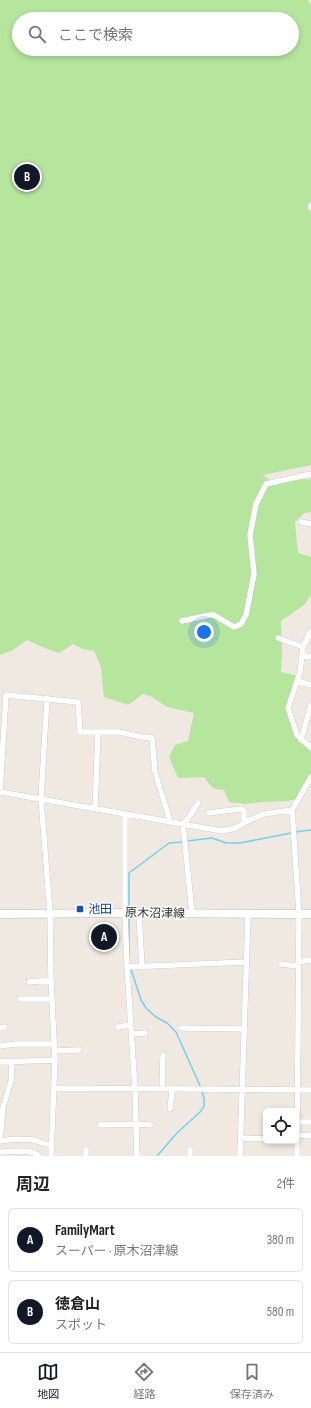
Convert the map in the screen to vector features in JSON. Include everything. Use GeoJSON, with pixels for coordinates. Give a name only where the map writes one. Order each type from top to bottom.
{"type":"FeatureCollection","features":[{"type":"Feature","properties":{"kind":"main road","name":"原木沼津線"},"geometry":{"type":"LineString","coordinates":[[0,914],[311,914]]}},
{"type":"Feature","properties":{"kind":"street"},"geometry":{"type":"LineString","coordinates":[[182,621],[214,615],[234,627],[240,624],[246,614],[254,574],[250,535],[256,504],[266,484],[311,474]]}},
{"type":"Feature","properties":{"kind":"street"},"geometry":{"type":"LineString","coordinates":[[301,522],[311,524]]}},
{"type":"Feature","properties":{"kind":"street"},"geometry":{"type":"LineString","coordinates":[[311,631],[303,647],[300,672],[288,708],[296,735],[311,748]]}},
{"type":"Feature","properties":{"kind":"street"},"geometry":{"type":"LineString","coordinates":[[278,638],[303,647]]}},
{"type":"Feature","properties":{"kind":"street"},"geometry":{"type":"LineString","coordinates":[[302,655],[311,657]]}},
{"type":"Feature","properties":{"kind":"street"},"geometry":{"type":"LineString","coordinates":[[298,680],[311,685]]}},
{"type":"Feature","properties":{"kind":"street"},"geometry":{"type":"LineString","coordinates":[[170,820],[155,772],[152,738],[119,732],[80,732],[78,702],[6,695],[0,792],[125,814],[170,820],[222,831],[236,828],[264,814],[292,810]]}},
{"type":"Feature","properties":{"kind":"street"},"geometry":{"type":"LineString","coordinates":[[47,698],[41,799],[50,913],[51,980],[55,1051],[51,1156]]}},
{"type":"Feature","properties":{"kind":"street"},"geometry":{"type":"LineString","coordinates":[[301,740],[311,705]]}},
{"type":"Feature","properties":{"kind":"street"},"geometry":{"type":"LineString","coordinates":[[95,808],[98,732]]}},
{"type":"Feature","properties":{"kind":"street"},"geometry":{"type":"LineString","coordinates":[[298,1108],[298,914],[292,810],[311,777]]}},
{"type":"Feature","properties":{"kind":"street"},"geometry":{"type":"LineString","coordinates":[[192,914],[184,823],[198,803]]}},
{"type":"Feature","properties":{"kind":"street"},"geometry":{"type":"LineString","coordinates":[[209,812],[241,809],[244,810],[244,823]]}},
{"type":"Feature","properties":{"kind":"street"},"geometry":{"type":"LineString","coordinates":[[125,814],[131,913],[142,967]]}},
{"type":"Feature","properties":{"kind":"street"},"geometry":{"type":"LineString","coordinates":[[131,913],[126,967],[135,1089],[137,1156]]}},
{"type":"Feature","properties":{"kind":"street"},"geometry":{"type":"LineString","coordinates":[[240,1156],[248,914]]}},
{"type":"Feature","properties":{"kind":"street"},"geometry":{"type":"LineString","coordinates":[[281,964],[298,964],[311,960]]}},
{"type":"Feature","properties":{"kind":"street"},"geometry":{"type":"LineString","coordinates":[[126,967],[246,962]]}},
{"type":"Feature","properties":{"kind":"street"},"geometry":{"type":"LineString","coordinates":[[29,982],[51,980]]}},
{"type":"Feature","properties":{"kind":"street"},"geometry":{"type":"LineString","coordinates":[[20,999],[52,999]]}},
{"type":"Feature","properties":{"kind":"street"},"geometry":{"type":"LineString","coordinates":[[118,1027],[130,1025]]}},
{"type":"Feature","properties":{"kind":"street"},"geometry":{"type":"LineString","coordinates":[[181,1028],[244,1029]]}},
{"type":"Feature","properties":{"kind":"street"},"geometry":{"type":"LineString","coordinates":[[131,1034],[146,1033]]}},
{"type":"Feature","properties":{"kind":"street"},"geometry":{"type":"LineString","coordinates":[[0,1046],[14,1044],[54,1044]]}},
{"type":"Feature","properties":{"kind":"street"},"geometry":{"type":"LineString","coordinates":[[55,1051],[78,1050]]}},
{"type":"Feature","properties":{"kind":"street"},"geometry":{"type":"LineString","coordinates":[[162,1089],[163,1056]]}},
{"type":"Feature","properties":{"kind":"street"},"geometry":{"type":"LineString","coordinates":[[0,1062],[55,1060]]}},
{"type":"Feature","properties":{"kind":"street"},"geometry":{"type":"LineString","coordinates":[[12,1062],[11,1081],[3,1107],[0,1141],[16,1139],[34,1140],[51,1146]]}},
{"type":"Feature","properties":{"kind":"street"},"geometry":{"type":"LineString","coordinates":[[54,1088],[311,1090]]}},
{"type":"Feature","properties":{"kind":"street"},"geometry":{"type":"LineString","coordinates":[[170,1110],[172,1090]]}},
{"type":"Feature","properties":{"kind":"street"},"geometry":{"type":"LineString","coordinates":[[299,1122],[311,1122]]}},
{"type":"Feature","properties":{"kind":"street"},"geometry":{"type":"LineString","coordinates":[[100,1126],[136,1124],[151,1125]]}},
{"type":"Feature","properties":{"kind":"street"},"geometry":{"type":"LineString","coordinates":[[299,1139],[311,1136]]}},
{"type":"Feature","properties":{"kind":"street"},"geometry":{"type":"LineString","coordinates":[[241,1138],[263,1139]]}},
{"type":"Feature","properties":{"kind":"street"},"geometry":{"type":"LineString","coordinates":[[297,1144],[297,1156]]}},
{"type":"Feature","properties":{"kind":"street"},"geometry":{"type":"LineString","coordinates":[[86,1149],[86,1156]]}},
{"type":"Feature","properties":{"kind":"street"},"geometry":{"type":"LineString","coordinates":[[190,1150],[190,1156]]}},
{"type":"Feature","properties":{"kind":"street"},"geometry":{"type":"LineString","coordinates":[[0,1152],[30,1151],[37,1153],[39,1156]]}},
{"type":"Feature","properties":{"kind":"green space"},"geometry":{"type":"Polygon","coordinates":[[[0,0],[308,0],[311,5],[311,465],[263,475],[271,481],[311,479],[311,512],[304,513],[295,522],[298,553],[311,557],[311,595],[304,605],[281,621],[281,672],[299,676],[287,710],[292,730],[300,741],[311,750],[311,777],[298,799],[244,804],[229,802],[224,790],[214,788],[204,777],[178,778],[169,757],[175,745],[188,741],[194,713],[167,707],[152,697],[143,694],[128,705],[104,697],[101,667],[94,651],[83,649],[73,644],[59,653],[27,640],[13,650],[0,655],[0,0]]]}},
{"type":"Feature","properties":{"kind":"waterway"},"geometry":{"type":"LineString","coordinates":[[295,832],[311,830]]}},
{"type":"Feature","properties":{"kind":"waterway"},"geometry":{"type":"LineString","coordinates":[[187,841],[212,838],[226,843],[240,843],[291,833]]}},
{"type":"Feature","properties":{"kind":"waterway"},"geometry":{"type":"LineString","coordinates":[[129,909],[129,873],[169,843],[183,842]]}},
{"type":"Feature","properties":{"kind":"waterway"},"geometry":{"type":"LineString","coordinates":[[129,915],[129,957]]}},
{"type":"Feature","properties":{"kind":"waterway"},"geometry":{"type":"LineString","coordinates":[[131,969],[141,1000],[146,1008],[156,1017],[167,1023],[176,1032],[201,1088]]}},
{"type":"Feature","properties":{"kind":"waterway"},"geometry":{"type":"LineString","coordinates":[[157,1156],[177,1133],[200,1112],[204,1106],[202,1092]]}},
{"type":"Feature","properties":{"kind":"place","name":"徳倉山"},"geometry":{"type":"Point","coordinates":[27,177]}},
{"type":"Feature","properties":{"kind":"place","name":"池田"},"geometry":{"type":"Point","coordinates":[80,909]}},
{"type":"Feature","properties":{"kind":"place","name":"FamilyMart"},"geometry":{"type":"Point","coordinates":[104,937]}}]}
